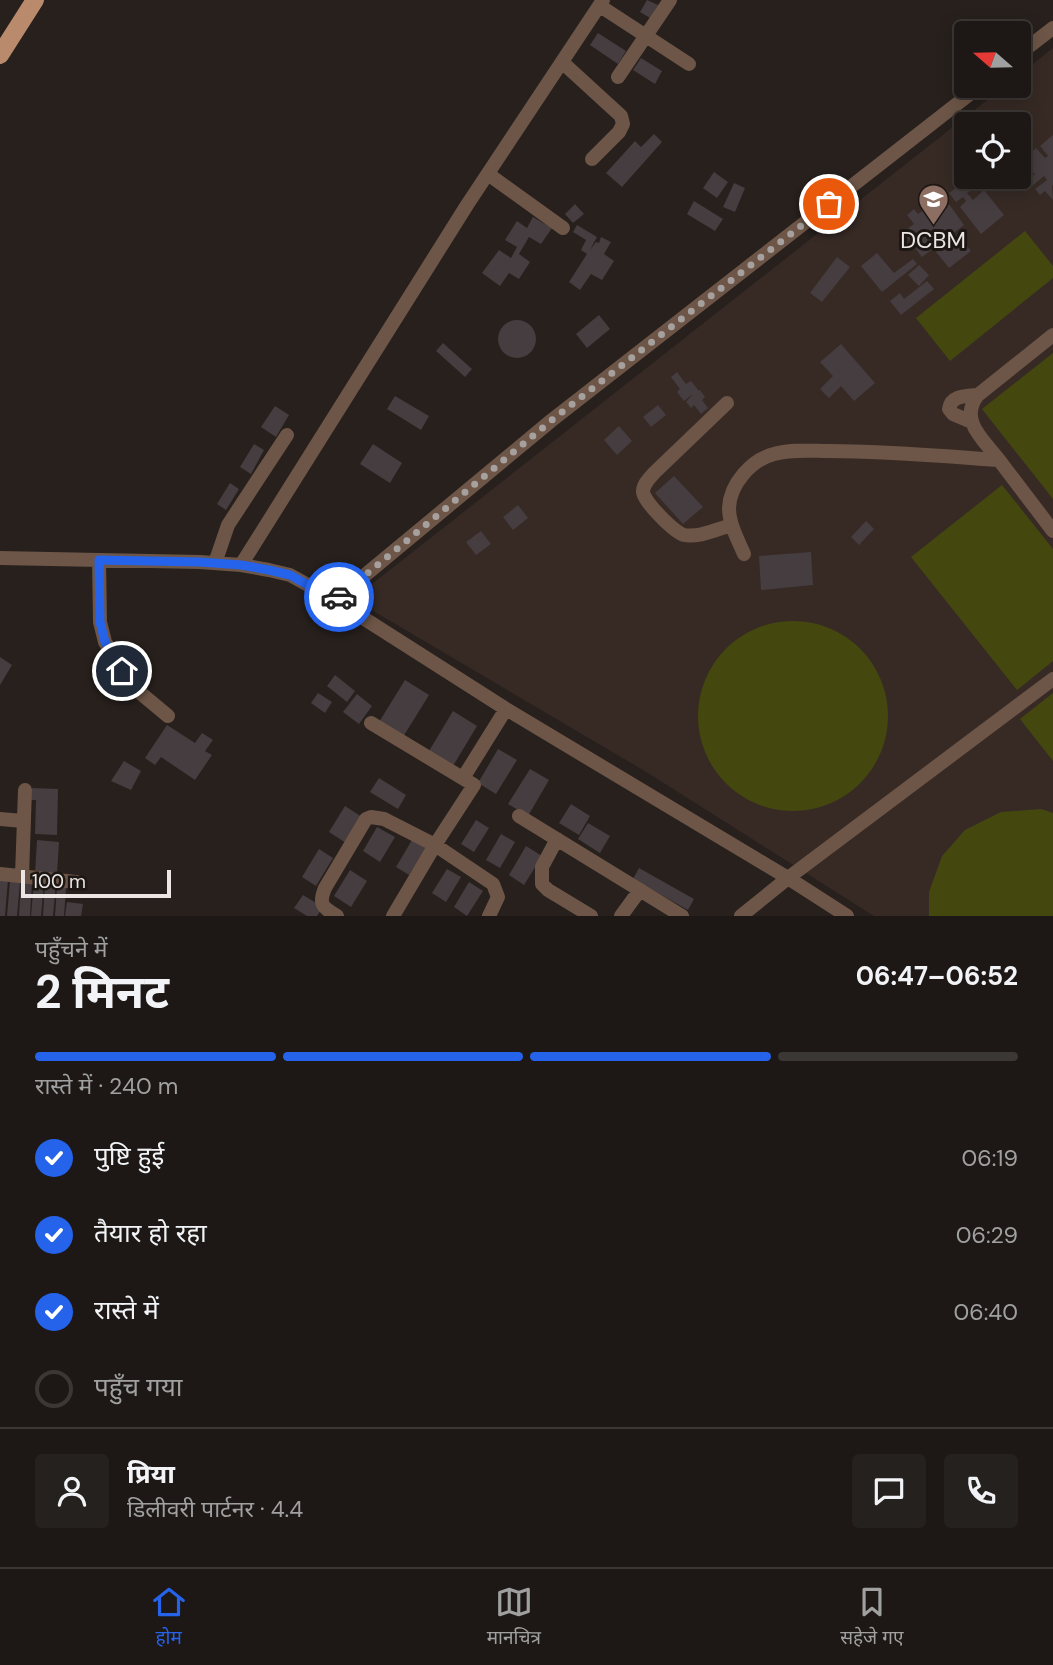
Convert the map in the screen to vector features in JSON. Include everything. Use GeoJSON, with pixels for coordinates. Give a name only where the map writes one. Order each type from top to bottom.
{"type":"FeatureCollection","features":[{"type":"Feature","properties":{"kind":"main road"},"geometry":{"type":"LineString","coordinates":[[0,35],[23,0]]}},
{"type":"Feature","properties":{"kind":"main road"},"geometry":{"type":"LineString","coordinates":[[0,55],[35,0]]}},
{"type":"Feature","properties":{"kind":"street"},"geometry":{"type":"LineString","coordinates":[[618,76],[670,0]]}},
{"type":"Feature","properties":{"kind":"street"},"geometry":{"type":"LineString","coordinates":[[241,565],[488,174],[601,3],[690,64]]}},
{"type":"Feature","properties":{"kind":"street"},"geometry":{"type":"LineString","coordinates":[[1031,45],[1053,28]]}},
{"type":"Feature","properties":{"kind":"street"},"geometry":{"type":"LineString","coordinates":[[562,62],[621,116],[623,124],[619,132],[592,159]]}},
{"type":"Feature","properties":{"kind":"street"},"geometry":{"type":"LineString","coordinates":[[335,600],[552,420],[965,98]]}},
{"type":"Feature","properties":{"kind":"street"},"geometry":{"type":"LineString","coordinates":[[488,174],[563,229]]}},
{"type":"Feature","properties":{"kind":"street"},"geometry":{"type":"LineString","coordinates":[[1053,335],[978,395],[969,413],[972,422],[999,460],[1053,531]]}},
{"type":"Feature","properties":{"kind":"street"},"geometry":{"type":"LineString","coordinates":[[972,422],[953,414],[949,409],[950,404],[955,399],[978,395]]}},
{"type":"Feature","properties":{"kind":"street"},"geometry":{"type":"LineString","coordinates":[[727,403],[654,473],[645,484],[643,492],[670,526],[681,534],[692,536],[732,525]]}},
{"type":"Feature","properties":{"kind":"street"},"geometry":{"type":"LineString","coordinates":[[215,564],[228,525],[287,435]]}},
{"type":"Feature","properties":{"kind":"street"},"geometry":{"type":"LineString","coordinates":[[744,554],[732,525],[729,508],[732,492],[744,473],[755,463],[774,454],[853,451],[999,460]]}},
{"type":"Feature","properties":{"kind":"street"},"geometry":{"type":"LineString","coordinates":[[0,558],[241,565],[290,575],[335,600],[506,709],[848,916]]}},
{"type":"Feature","properties":{"kind":"street"},"geometry":{"type":"LineString","coordinates":[[99,560],[100,622],[105,642],[132,686],[169,716]]}},
{"type":"Feature","properties":{"kind":"street"},"geometry":{"type":"LineString","coordinates":[[740,916],[1053,679]]}},
{"type":"Feature","properties":{"kind":"street"},"geometry":{"type":"LineString","coordinates":[[463,778],[506,709]]}},
{"type":"Feature","properties":{"kind":"street"},"geometry":{"type":"LineString","coordinates":[[371,723],[474,785],[393,916]]}},
{"type":"Feature","properties":{"kind":"street"},"geometry":{"type":"LineString","coordinates":[[22,876],[25,790]]}},
{"type":"Feature","properties":{"kind":"street"},"geometry":{"type":"LineString","coordinates":[[519,816],[682,916]]}},
{"type":"Feature","properties":{"kind":"street"},"geometry":{"type":"LineString","coordinates":[[337,916],[326,909],[321,903],[321,897],[366,819],[371,817],[384,819],[435,845],[493,884],[498,897],[489,916]]}},
{"type":"Feature","properties":{"kind":"street"},"geometry":{"type":"LineString","coordinates":[[0,819],[23,821]]}},
{"type":"Feature","properties":{"kind":"street"},"geometry":{"type":"LineString","coordinates":[[557,838],[542,867],[542,884],[548,891],[591,916]]}},
{"type":"Feature","properties":{"kind":"street"},"geometry":{"type":"LineString","coordinates":[[0,874],[76,882]]}},
{"type":"Feature","properties":{"kind":"street"},"geometry":{"type":"LineString","coordinates":[[621,916],[640,890]]}},
{"type":"Feature","properties":{"kind":"shaded area"},"geometry":{"type":"Polygon","coordinates":[[[1053,48],[1053,916],[874,916],[648,773],[353,599],[954,126],[954,189],[1031,189],[1031,112],[972,112],[990,98],[1031,98],[1031,65],[1053,48]]]}},
{"type":"Feature","properties":{"kind":"green space"},"geometry":{"type":"Polygon","coordinates":[[[1025,231],[1053,266],[1053,278],[950,361],[916,318],[1025,231]]]}},
{"type":"Feature","properties":{"kind":"green space"},"geometry":{"type":"Polygon","coordinates":[[[1053,353],[1053,499],[982,409],[1053,353]]]}},
{"type":"Feature","properties":{"kind":"green space"},"geometry":{"type":"Polygon","coordinates":[[[1002,485],[1053,549],[1053,661],[1017,690],[911,557],[1002,485]]]}},
{"type":"Feature","properties":{"kind":"green space"},"geometry":{"type":"Polygon","coordinates":[[[793,621],[829,628],[860,649],[881,680],[888,716],[881,752],[860,783],[829,804],[793,811],[757,804],[726,783],[705,752],[698,716],[705,680],[726,649],[757,628],[793,621]]]}},
{"type":"Feature","properties":{"kind":"green space"},"geometry":{"type":"Polygon","coordinates":[[[1053,693],[1053,761],[1020,719],[1053,693]]]}},
{"type":"Feature","properties":{"kind":"green space"},"geometry":{"type":"Polygon","coordinates":[[[1041,809],[1053,813],[1053,916],[929,916],[929,892],[942,856],[965,830],[1001,812],[1041,809]]]}},
{"type":"Feature","properties":{"kind":"building"},"geometry":{"type":"Polygon","coordinates":[[[647,0],[658,5],[650,18],[640,12],[647,0]]]}},
{"type":"Feature","properties":{"kind":"building"},"geometry":{"type":"Polygon","coordinates":[[[598,33],[626,51],[618,64],[590,45],[598,33]]]}},
{"type":"Feature","properties":{"kind":"building"},"geometry":{"type":"Polygon","coordinates":[[[641,58],[662,71],[655,84],[633,70],[641,58]]]}},
{"type":"Feature","properties":{"kind":"building"},"geometry":{"type":"Polygon","coordinates":[[[654,134],[662,142],[622,187],[606,173],[635,141],[641,147],[654,134]]]}},
{"type":"Feature","properties":{"kind":"building"},"geometry":{"type":"Polygon","coordinates":[[[1053,135],[1053,200],[1045,191],[1040,195],[1035,189],[1047,180],[1044,176],[1031,184],[1031,177],[1035,174],[1031,172],[1031,153],[1036,148],[1045,158],[1048,156],[1040,146],[1053,135]]]}},
{"type":"Feature","properties":{"kind":"building"},"geometry":{"type":"Polygon","coordinates":[[[714,172],[728,182],[717,198],[703,188],[714,172]]]}},
{"type":"Feature","properties":{"kind":"building"},"geometry":{"type":"Polygon","coordinates":[[[734,183],[745,188],[735,212],[723,207],[734,183]]]}},
{"type":"Feature","properties":{"kind":"building"},"geometry":{"type":"Polygon","coordinates":[[[954,189],[973,189],[967,193],[973,200],[984,190],[1004,215],[981,234],[960,207],[966,201],[963,197],[956,202],[949,193],[954,189]]]}},
{"type":"Feature","properties":{"kind":"building"},"geometry":{"type":"Polygon","coordinates":[[[927,200],[934,209],[946,200],[964,225],[922,257],[903,232],[914,224],[907,215],[914,209],[918,214],[924,210],[920,205],[927,200]]]}},
{"type":"Feature","properties":{"kind":"building"},"geometry":{"type":"Polygon","coordinates":[[[694,201],[723,219],[715,231],[687,214],[694,201]]]}},
{"type":"Feature","properties":{"kind":"building"},"geometry":{"type":"Polygon","coordinates":[[[575,204],[584,214],[573,223],[565,214],[575,204]]]}},
{"type":"Feature","properties":{"kind":"building"},"geometry":{"type":"Polygon","coordinates":[[[533,217],[552,228],[541,244],[529,237],[519,254],[530,262],[519,279],[509,273],[500,286],[482,273],[499,250],[511,258],[517,247],[505,240],[517,221],[527,228],[533,217]]]}},
{"type":"Feature","properties":{"kind":"building"},"geometry":{"type":"Polygon","coordinates":[[[577,225],[597,237],[590,250],[596,242],[599,243],[601,237],[611,242],[604,254],[614,261],[602,280],[591,274],[580,290],[569,282],[587,254],[581,250],[586,240],[573,232],[577,225]]]}},
{"type":"Feature","properties":{"kind":"building"},"geometry":{"type":"Polygon","coordinates":[[[958,234],[971,251],[949,268],[936,252],[958,234]]]}},
{"type":"Feature","properties":{"kind":"building"},"geometry":{"type":"Polygon","coordinates":[[[877,253],[894,273],[913,259],[917,264],[882,292],[861,266],[877,253]]]}},
{"type":"Feature","properties":{"kind":"building"},"geometry":{"type":"Polygon","coordinates":[[[837,257],[850,267],[822,302],[810,293],[837,257]]]}},
{"type":"Feature","properties":{"kind":"building"},"geometry":{"type":"Polygon","coordinates":[[[919,265],[929,275],[919,286],[908,275],[919,265]]]}},
{"type":"Feature","properties":{"kind":"building"},"geometry":{"type":"Polygon","coordinates":[[[927,281],[934,289],[901,315],[890,301],[900,293],[904,299],[927,281]]]}},
{"type":"Feature","properties":{"kind":"building"},"geometry":{"type":"Polygon","coordinates":[[[599,315],[610,329],[587,348],[576,334],[599,315]]]}},
{"type":"Feature","properties":{"kind":"building"},"geometry":{"type":"Polygon","coordinates":[[[517,320],[530,326],[536,339],[530,352],[517,358],[504,352],[498,339],[504,326],[517,320]]]}},
{"type":"Feature","properties":{"kind":"building"},"geometry":{"type":"Polygon","coordinates":[[[443,343],[472,369],[465,377],[436,351],[443,343]]]}},
{"type":"Feature","properties":{"kind":"building"},"geometry":{"type":"Polygon","coordinates":[[[841,344],[875,383],[854,401],[841,386],[829,398],[820,389],[833,376],[820,362],[841,344]]]}},
{"type":"Feature","properties":{"kind":"building"},"geometry":{"type":"Polygon","coordinates":[[[677,372],[686,384],[691,381],[705,397],[702,400],[708,408],[701,414],[694,405],[691,408],[686,402],[693,394],[684,401],[677,392],[680,389],[671,377],[677,372]]]}},
{"type":"Feature","properties":{"kind":"building"},"geometry":{"type":"Polygon","coordinates":[[[395,396],[429,416],[421,430],[387,409],[395,396]]]}},
{"type":"Feature","properties":{"kind":"building"},"geometry":{"type":"Polygon","coordinates":[[[658,405],[666,415],[651,427],[643,417],[658,405]]]}},
{"type":"Feature","properties":{"kind":"building"},"geometry":{"type":"Polygon","coordinates":[[[275,406],[289,415],[276,437],[261,427],[275,406]]]}},
{"type":"Feature","properties":{"kind":"building"},"geometry":{"type":"Polygon","coordinates":[[[619,426],[632,441],[617,455],[604,440],[619,426]]]}},
{"type":"Feature","properties":{"kind":"building"},"geometry":{"type":"Polygon","coordinates":[[[254,444],[264,450],[251,474],[240,467],[254,444]]]}},
{"type":"Feature","properties":{"kind":"building"},"geometry":{"type":"Polygon","coordinates":[[[373,444],[402,463],[390,483],[360,464],[373,444]]]}},
{"type":"Feature","properties":{"kind":"building"},"geometry":{"type":"Polygon","coordinates":[[[674,476],[703,507],[683,524],[655,493],[674,476]]]}},
{"type":"Feature","properties":{"kind":"building"},"geometry":{"type":"Polygon","coordinates":[[[230,483],[239,489],[226,510],[217,504],[230,483]]]}},
{"type":"Feature","properties":{"kind":"building"},"geometry":{"type":"Polygon","coordinates":[[[518,505],[528,518],[513,530],[503,517],[518,505]]]}},
{"type":"Feature","properties":{"kind":"building"},"geometry":{"type":"Polygon","coordinates":[[[866,521],[874,529],[859,545],[851,537],[866,521]]]}},
{"type":"Feature","properties":{"kind":"building"},"geometry":{"type":"Polygon","coordinates":[[[481,531],[491,544],[476,555],[466,542],[481,531]]]}},
{"type":"Feature","properties":{"kind":"building"},"geometry":{"type":"Polygon","coordinates":[[[811,552],[813,585],[761,590],[759,556],[811,552]]]}},
{"type":"Feature","properties":{"kind":"building"},"geometry":{"type":"Polygon","coordinates":[[[0,657],[12,665],[0,685],[0,657]]]}},
{"type":"Feature","properties":{"kind":"building"},"geometry":{"type":"Polygon","coordinates":[[[335,675],[355,691],[347,702],[327,686],[335,675]]]}},
{"type":"Feature","properties":{"kind":"building"},"geometry":{"type":"Polygon","coordinates":[[[405,680],[429,695],[403,737],[379,722],[405,680]]]}},
{"type":"Feature","properties":{"kind":"building"},"geometry":{"type":"Polygon","coordinates":[[[318,693],[332,702],[325,713],[311,703],[318,693]]]}},
{"type":"Feature","properties":{"kind":"building"},"geometry":{"type":"Polygon","coordinates":[[[357,694],[372,706],[359,724],[343,712],[357,694]]]}},
{"type":"Feature","properties":{"kind":"building"},"geometry":{"type":"Polygon","coordinates":[[[453,711],[477,726],[453,766],[429,751],[453,711]]]}},
{"type":"Feature","properties":{"kind":"building"},"geometry":{"type":"Polygon","coordinates":[[[167,725],[195,743],[202,733],[213,740],[205,751],[212,755],[195,780],[161,757],[155,765],[145,758],[167,725]]]}},
{"type":"Feature","properties":{"kind":"building"},"geometry":{"type":"Polygon","coordinates":[[[498,749],[517,760],[496,794],[478,783],[498,749]]]}},
{"type":"Feature","properties":{"kind":"building"},"geometry":{"type":"Polygon","coordinates":[[[124,761],[141,771],[131,790],[111,781],[124,761]]]}},
{"type":"Feature","properties":{"kind":"building"},"geometry":{"type":"Polygon","coordinates":[[[530,769],[549,780],[528,816],[508,804],[530,769]]]}},
{"type":"Feature","properties":{"kind":"building"},"geometry":{"type":"Polygon","coordinates":[[[379,778],[406,795],[398,809],[370,792],[379,778]]]}},
{"type":"Feature","properties":{"kind":"building"},"geometry":{"type":"Polygon","coordinates":[[[32,788],[58,789],[57,835],[35,834],[36,800],[31,800],[32,788]]]}},
{"type":"Feature","properties":{"kind":"building"},"geometry":{"type":"Polygon","coordinates":[[[571,804],[590,816],[579,835],[559,823],[571,804]]]}},
{"type":"Feature","properties":{"kind":"building"},"geometry":{"type":"Polygon","coordinates":[[[345,806],[362,817],[346,843],[329,832],[345,806]]]}},
{"type":"Feature","properties":{"kind":"building"},"geometry":{"type":"Polygon","coordinates":[[[476,820],[489,828],[474,852],[461,844],[476,820]]]}},
{"type":"Feature","properties":{"kind":"building"},"geometry":{"type":"Polygon","coordinates":[[[588,823],[610,836],[600,853],[578,839],[588,823]]]}},
{"type":"Feature","properties":{"kind":"building"},"geometry":{"type":"Polygon","coordinates":[[[377,827],[395,837],[380,862],[363,851],[377,827]]]}},
{"type":"Feature","properties":{"kind":"building"},"geometry":{"type":"Polygon","coordinates":[[[501,834],[515,842],[500,868],[486,860],[501,834]]]}},
{"type":"Feature","properties":{"kind":"building"},"geometry":{"type":"Polygon","coordinates":[[[37,840],[59,842],[57,874],[35,873],[37,840]]]}},
{"type":"Feature","properties":{"kind":"building"},"geometry":{"type":"Polygon","coordinates":[[[412,840],[426,848],[409,875],[396,867],[412,840]]]}},
{"type":"Feature","properties":{"kind":"building"},"geometry":{"type":"Polygon","coordinates":[[[526,846],[542,856],[524,885],[509,875],[526,846]]]}},
{"type":"Feature","properties":{"kind":"building"},"geometry":{"type":"Polygon","coordinates":[[[319,849],[333,858],[316,886],[302,877],[319,849]]]}},
{"type":"Feature","properties":{"kind":"building"},"geometry":{"type":"Polygon","coordinates":[[[639,868],[694,899],[688,910],[633,879],[639,868]]]}},
{"type":"Feature","properties":{"kind":"building"},"geometry":{"type":"Polygon","coordinates":[[[447,869],[461,877],[446,902],[432,893],[447,869]]]}},
{"type":"Feature","properties":{"kind":"building"},"geometry":{"type":"Polygon","coordinates":[[[350,870],[367,881],[351,907],[334,896],[350,870]]]}},
{"type":"Feature","properties":{"kind":"building"},"geometry":{"type":"Polygon","coordinates":[[[0,878],[8,879],[5,916],[0,916],[0,878]]]}},
{"type":"Feature","properties":{"kind":"building"},"geometry":{"type":"Polygon","coordinates":[[[10,881],[20,882],[17,916],[7,916],[10,881]]]}},
{"type":"Feature","properties":{"kind":"building"},"geometry":{"type":"Polygon","coordinates":[[[21,881],[32,882],[30,916],[19,916],[21,881]]]}},
{"type":"Feature","properties":{"kind":"building"},"geometry":{"type":"Polygon","coordinates":[[[34,881],[44,882],[41,916],[31,916],[34,881]]]}},
{"type":"Feature","properties":{"kind":"building"},"geometry":{"type":"Polygon","coordinates":[[[45,882],[56,883],[53,916],[43,916],[45,882]]]}},
{"type":"Feature","properties":{"kind":"building"},"geometry":{"type":"Polygon","coordinates":[[[469,882],[483,891],[467,916],[454,907],[469,882]]]}},
{"type":"Feature","properties":{"kind":"building"},"geometry":{"type":"Polygon","coordinates":[[[57,887],[66,888],[64,916],[55,916],[57,887]]]}},
{"type":"Feature","properties":{"kind":"building"},"geometry":{"type":"Polygon","coordinates":[[[303,895],[323,907],[317,916],[307,916],[294,908],[303,895]]]}},
{"type":"Feature","properties":{"kind":"building"},"geometry":{"type":"Polygon","coordinates":[[[67,902],[83,904],[81,916],[65,916],[67,902]]]}},
{"type":"Feature","properties":{"kind":"way so far"},"geometry":{"type":"LineString","coordinates":[[339,597],[552,420],[829,204]]}},
{"type":"Feature","properties":{"kind":"place","name":"DCBM"},"geometry":{"type":"Point","coordinates":[933,226]}},
{"type":"Feature","properties":{"kind":"route"},"geometry":{"type":"LineString","coordinates":[[122,671],[105,642],[100,622],[99,560],[200,562],[255,567],[290,575],[335,600],[339,597]]}}]}
